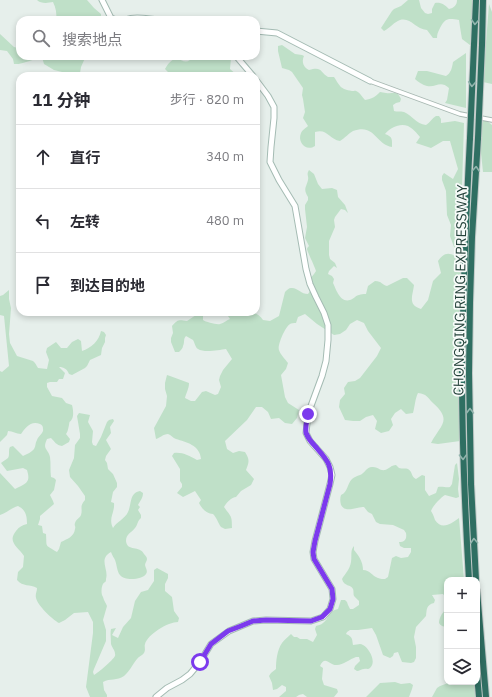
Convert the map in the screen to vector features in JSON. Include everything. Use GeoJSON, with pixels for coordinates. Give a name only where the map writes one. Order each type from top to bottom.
{"type":"FeatureCollection","features":[{"type":"Feature","properties":{"kind":"highway","name":"CHONGQING RING EXPRESSWAY"},"geometry":{"type":"LineString","coordinates":[[469,577],[464,484],[462,373],[464,254],[476,0]]}},
{"type":"Feature","properties":{"kind":"highway","name":"CHONGQING RING EXPRESSWAY"},"geometry":{"type":"LineString","coordinates":[[476,577],[471,484],[469,366],[472,237],[484,0]]}},
{"type":"Feature","properties":{"kind":"highway"},"geometry":{"type":"LineString","coordinates":[[479,613],[486,697]]}},
{"type":"Feature","properties":{"kind":"highway"},"geometry":{"type":"LineString","coordinates":[[478,685],[479,697]]}},
{"type":"Feature","properties":{"kind":"street"},"geometry":{"type":"LineString","coordinates":[[102,0],[110,16]]}},
{"type":"Feature","properties":{"kind":"street"},"geometry":{"type":"LineString","coordinates":[[260,31],[277,33],[370,81],[460,114],[492,120]]}},
{"type":"Feature","properties":{"kind":"street"},"geometry":{"type":"LineString","coordinates":[[239,60],[249,72]]}},
{"type":"Feature","properties":{"kind":"street"},"geometry":{"type":"LineString","coordinates":[[156,697],[167,688],[190,674],[200,662],[211,644],[228,631],[253,621],[311,621],[322,617],[330,609],[333,599],[332,589],[314,559],[313,552],[332,475],[326,459],[310,441],[306,432],[308,414],[326,361],[328,325],[310,284],[295,206],[278,180],[270,162],[274,107],[260,85]]}},
{"type":"Feature","properties":{"kind":"green space"},"geometry":{"type":"Polygon","coordinates":[[[37,0],[87,0],[101,14],[101,16],[56,16],[53,2],[43,3],[37,0]]]}},
{"type":"Feature","properties":{"kind":"green space"},"geometry":{"type":"Polygon","coordinates":[[[408,0],[419,0],[421,8],[428,14],[432,13],[435,3],[443,4],[449,9],[455,6],[457,0],[475,0],[470,45],[462,39],[459,20],[455,19],[449,19],[444,22],[438,32],[437,38],[433,38],[427,30],[419,28],[407,20],[400,20],[384,31],[381,28],[392,11],[408,0]]]}},
{"type":"Feature","properties":{"kind":"green space"},"geometry":{"type":"Polygon","coordinates":[[[489,4],[492,12],[492,84],[483,82],[489,4]]]}},
{"type":"Feature","properties":{"kind":"green space"},"geometry":{"type":"Polygon","coordinates":[[[0,34],[16,48],[16,60],[33,60],[14,64],[13,59],[7,51],[0,50],[0,34]]]}},
{"type":"Feature","properties":{"kind":"green space"},"geometry":{"type":"Polygon","coordinates":[[[282,45],[295,54],[304,56],[303,63],[307,69],[319,69],[328,77],[334,77],[343,88],[357,91],[365,100],[373,98],[380,92],[395,93],[398,94],[401,99],[400,102],[393,105],[394,111],[404,112],[419,123],[426,125],[436,116],[439,116],[441,123],[455,121],[464,123],[460,251],[456,250],[454,247],[450,236],[451,225],[447,215],[446,191],[442,180],[444,173],[453,179],[458,169],[450,141],[443,141],[431,148],[416,143],[420,137],[410,127],[399,125],[390,129],[385,134],[392,139],[392,147],[386,145],[371,132],[360,129],[353,131],[340,141],[322,131],[315,132],[315,146],[312,148],[306,147],[300,140],[302,131],[308,126],[303,118],[305,112],[302,95],[303,88],[292,72],[282,68],[278,46],[282,45]]]}},
{"type":"Feature","properties":{"kind":"green space"},"geometry":{"type":"Polygon","coordinates":[[[466,53],[466,108],[445,103],[449,88],[446,86],[440,84],[427,86],[415,79],[418,71],[427,71],[446,76],[448,75],[452,68],[453,62],[466,53]]]}},
{"type":"Feature","properties":{"kind":"green space"},"geometry":{"type":"Polygon","coordinates":[[[43,60],[84,60],[80,72],[62,72],[54,70],[44,64],[43,60]]]}},
{"type":"Feature","properties":{"kind":"green space"},"geometry":{"type":"Polygon","coordinates":[[[172,60],[231,60],[230,69],[233,72],[168,72],[165,69],[172,60]]]}},
{"type":"Feature","properties":{"kind":"green space"},"geometry":{"type":"Polygon","coordinates":[[[483,120],[492,125],[492,172],[483,172],[479,134],[483,120]]]}},
{"type":"Feature","properties":{"kind":"green space"},"geometry":{"type":"Polygon","coordinates":[[[309,170],[314,174],[322,189],[332,188],[337,190],[338,197],[345,205],[348,213],[341,209],[335,217],[335,227],[329,241],[330,259],[335,263],[337,268],[334,266],[328,274],[334,279],[333,283],[341,298],[350,300],[358,295],[366,294],[368,286],[375,281],[387,286],[403,278],[407,278],[414,285],[412,302],[421,309],[428,300],[433,281],[441,273],[438,261],[441,257],[450,254],[456,256],[462,261],[460,441],[438,444],[431,443],[444,419],[439,409],[427,396],[421,393],[418,393],[417,395],[413,413],[406,414],[401,409],[395,413],[391,419],[393,425],[389,431],[381,433],[375,429],[377,421],[373,415],[360,421],[345,420],[339,407],[340,400],[345,394],[344,388],[348,382],[355,381],[360,378],[377,356],[381,348],[364,323],[357,320],[350,324],[346,330],[340,334],[334,335],[305,314],[298,317],[296,323],[291,323],[288,326],[279,345],[280,353],[288,363],[286,369],[281,375],[285,397],[288,403],[299,410],[297,418],[292,424],[285,423],[279,418],[271,419],[268,412],[262,407],[256,407],[247,420],[225,441],[227,449],[233,453],[239,451],[245,452],[248,457],[248,465],[246,470],[254,479],[251,485],[241,491],[236,497],[229,500],[224,507],[231,516],[232,524],[232,528],[225,529],[221,527],[213,514],[207,512],[202,507],[199,503],[201,500],[195,491],[183,497],[177,493],[182,487],[180,481],[180,469],[172,456],[174,453],[180,453],[197,460],[201,459],[198,450],[192,445],[175,439],[168,434],[156,439],[154,428],[166,406],[167,396],[165,383],[167,375],[189,383],[185,398],[195,401],[202,392],[206,391],[215,395],[218,394],[221,387],[219,380],[220,376],[232,359],[226,349],[208,351],[198,349],[193,340],[186,336],[182,349],[179,352],[175,352],[171,342],[173,333],[172,326],[177,321],[187,321],[194,316],[203,316],[203,320],[216,324],[221,324],[230,319],[228,316],[260,316],[263,320],[270,321],[279,316],[285,292],[288,289],[297,289],[308,294],[310,291],[309,280],[316,271],[307,250],[309,246],[305,238],[307,227],[305,205],[308,197],[305,188],[308,180],[309,170]]]}},
{"type":"Feature","properties":{"kind":"green space"},"geometry":{"type":"Polygon","coordinates":[[[9,290],[11,308],[9,334],[10,343],[17,356],[33,361],[38,368],[47,369],[49,360],[46,352],[47,348],[56,342],[61,348],[67,348],[72,342],[78,339],[81,341],[82,351],[94,344],[101,331],[106,335],[101,355],[90,360],[85,368],[72,375],[62,367],[59,367],[65,373],[63,379],[59,379],[57,382],[47,383],[47,387],[52,396],[62,398],[66,403],[72,405],[73,414],[66,434],[70,439],[69,442],[62,446],[57,444],[51,438],[47,439],[45,445],[50,457],[51,477],[56,480],[54,490],[50,495],[54,504],[40,516],[38,525],[42,526],[43,533],[46,534],[46,544],[57,552],[61,542],[72,536],[75,524],[82,513],[82,506],[85,496],[70,477],[69,470],[74,458],[75,445],[80,438],[77,416],[79,413],[90,415],[88,422],[93,431],[93,445],[96,446],[107,422],[113,419],[114,421],[110,427],[111,433],[106,440],[111,449],[105,460],[108,469],[113,474],[117,483],[117,487],[113,492],[111,502],[114,503],[114,510],[111,518],[113,528],[127,514],[132,496],[136,492],[140,491],[143,493],[138,505],[140,507],[138,510],[141,518],[136,527],[128,535],[126,541],[131,548],[142,551],[146,557],[147,560],[145,565],[147,573],[141,578],[137,579],[122,577],[119,574],[111,552],[105,558],[104,561],[107,575],[106,581],[102,587],[102,596],[107,606],[103,620],[106,630],[106,641],[94,669],[94,675],[115,656],[111,644],[111,629],[116,628],[112,635],[118,638],[123,627],[131,618],[135,601],[141,592],[148,590],[154,581],[154,570],[157,568],[168,574],[165,584],[165,591],[172,597],[174,611],[179,618],[178,622],[164,626],[150,636],[145,644],[144,653],[138,658],[124,676],[103,682],[107,697],[90,697],[86,687],[93,633],[93,622],[88,612],[74,613],[59,623],[42,608],[36,598],[37,588],[24,585],[17,580],[18,572],[23,567],[24,556],[14,544],[13,538],[18,528],[27,524],[26,514],[23,509],[18,506],[0,515],[0,473],[15,489],[25,484],[28,480],[27,470],[23,468],[7,471],[1,463],[8,458],[10,447],[13,446],[23,456],[32,451],[35,448],[36,442],[43,430],[41,425],[34,423],[26,427],[21,434],[8,431],[7,435],[0,442],[0,371],[2,372],[9,366],[4,316],[0,315],[0,296],[9,290]]]}},
{"type":"Feature","properties":{"kind":"green space"},"geometry":{"type":"Polygon","coordinates":[[[457,463],[459,497],[456,498],[445,495],[437,502],[431,511],[435,520],[444,526],[459,518],[464,577],[444,577],[444,595],[443,594],[432,595],[435,600],[434,603],[428,606],[426,616],[416,627],[414,637],[416,658],[414,662],[402,662],[398,652],[394,653],[390,658],[383,655],[372,628],[350,630],[346,634],[351,637],[353,645],[362,644],[370,652],[373,662],[370,668],[357,671],[354,669],[360,661],[359,657],[337,665],[324,661],[320,666],[323,668],[322,679],[324,685],[337,689],[338,692],[334,697],[307,697],[303,694],[296,697],[279,697],[286,691],[286,687],[282,685],[273,690],[269,676],[276,669],[278,652],[283,642],[291,634],[294,637],[307,639],[313,642],[317,635],[315,629],[316,626],[322,624],[332,611],[338,609],[341,600],[345,600],[347,602],[350,609],[353,609],[359,605],[359,601],[354,596],[352,587],[344,583],[342,579],[350,567],[354,546],[354,550],[359,557],[363,570],[382,579],[388,577],[392,558],[396,556],[401,558],[408,557],[411,552],[411,548],[404,548],[400,546],[399,542],[404,541],[406,538],[406,533],[404,530],[393,525],[380,524],[376,522],[372,514],[364,507],[349,509],[343,508],[340,500],[341,495],[345,492],[350,481],[371,467],[385,470],[396,465],[399,468],[408,469],[416,479],[422,475],[425,476],[425,490],[429,496],[436,493],[438,487],[450,487],[452,484],[455,465],[457,463]]]}},
{"type":"Feature","properties":{"kind":"green space"},"geometry":{"type":"Polygon","coordinates":[[[444,612],[444,626],[441,626],[439,623],[444,612]]]}},
{"type":"Feature","properties":{"kind":"green space"},"geometry":{"type":"Polygon","coordinates":[[[395,682],[401,684],[410,683],[413,685],[409,697],[366,697],[380,683],[395,682]]]}},
{"type":"Feature","properties":{"kind":"green space"},"geometry":{"type":"Polygon","coordinates":[[[444,685],[476,685],[478,697],[432,697],[437,688],[444,685]]]}},
{"type":"Feature","properties":{"kind":"route"},"geometry":{"type":"LineString","coordinates":[[200,662],[211,644],[228,631],[253,621],[311,621],[322,617],[330,609],[333,599],[332,589],[314,559],[313,552],[332,475],[326,459],[310,441],[306,432],[308,414]]}}]}
